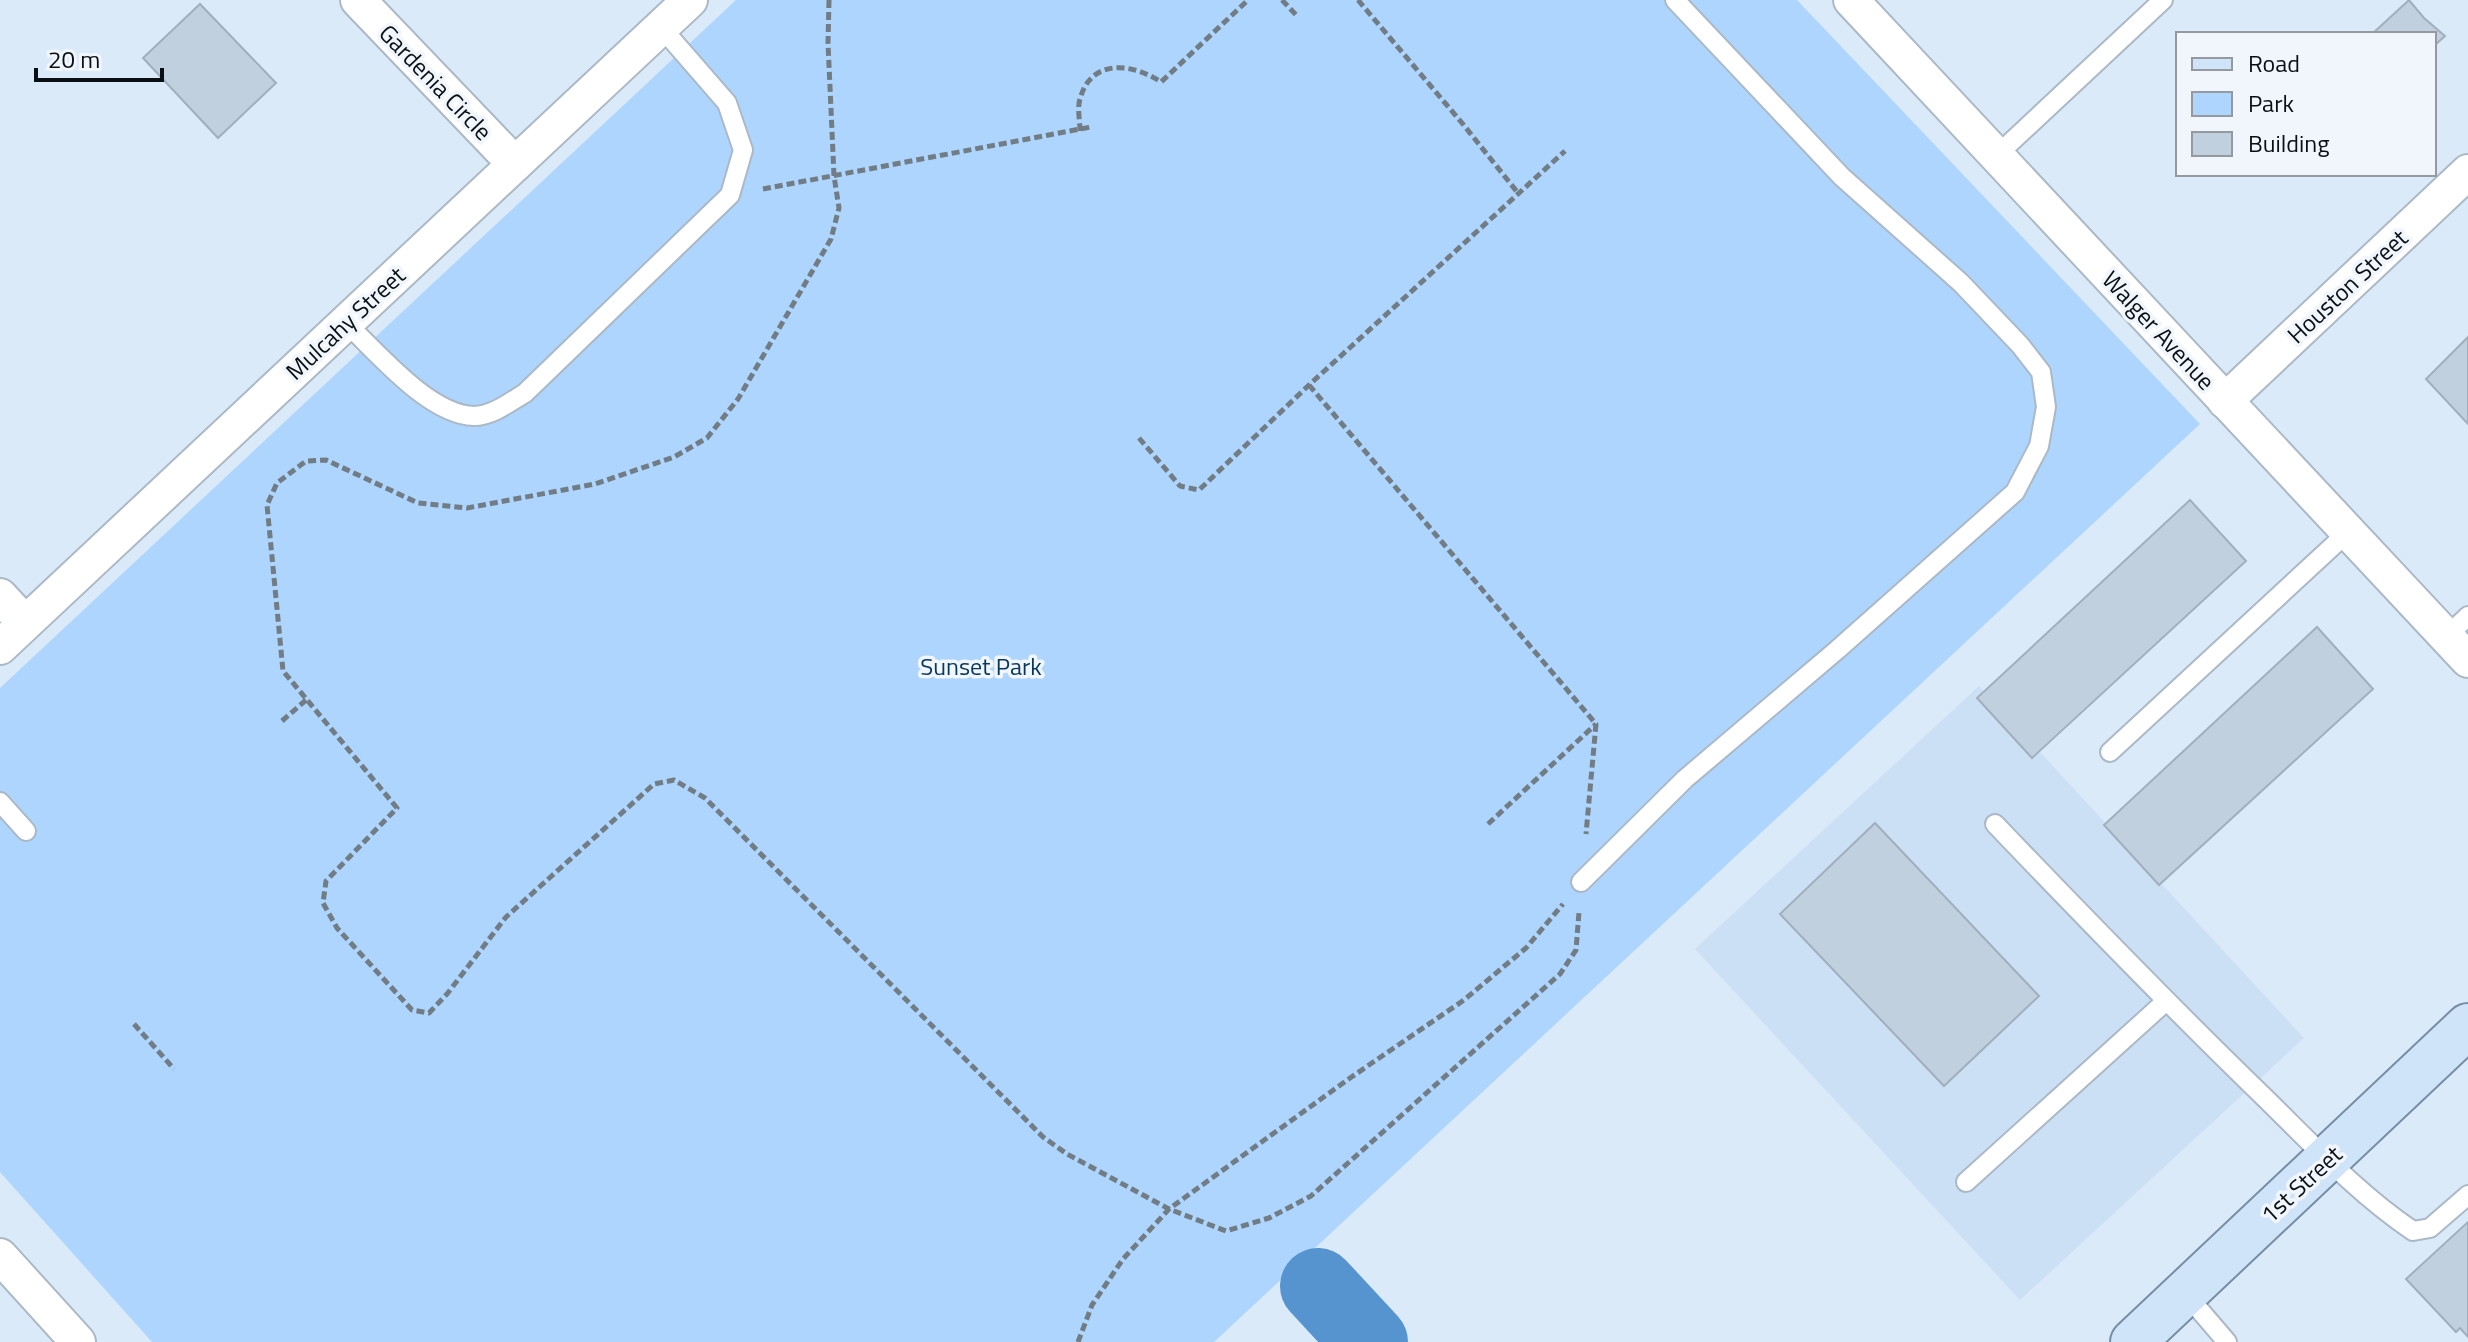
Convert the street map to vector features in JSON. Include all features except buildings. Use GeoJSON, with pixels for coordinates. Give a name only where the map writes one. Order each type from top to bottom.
{"type":"FeatureCollection","features":[{"type":"Feature","properties":{"kind":"main road","name":"1st Street"},"geometry":{"type":"LineString","coordinates":[[2133,1342],[2468,1026]]}},
{"type":"Feature","properties":{"kind":"street","name":"Gardenia Circle"},"geometry":{"type":"LineString","coordinates":[[358,0],[515,164]]}},
{"type":"Feature","properties":{"kind":"street","name":"Mulcahy Street"},"geometry":{"type":"LineString","coordinates":[[0,647],[690,0]]}},
{"type":"Feature","properties":{"kind":"street","name":"Walger Avenue"},"geometry":{"type":"LineString","coordinates":[[1851,0],[2348,532],[2461,638]]}},
{"type":"Feature","properties":{"kind":"street","name":"Houston Street"},"geometry":{"type":"LineString","coordinates":[[2225,401],[2468,172]]}},
{"type":"Feature","properties":{"kind":"street"},"geometry":{"type":"LineString","coordinates":[[0,596],[25,623]]}},
{"type":"Feature","properties":{"kind":"street"},"geometry":{"type":"LineString","coordinates":[[0,1256],[78,1342]]}},
{"type":"Feature","properties":{"kind":"lane"},"geometry":{"type":"LineString","coordinates":[[1581,882],[1685,779],[1837,650],[2015,492],[2039,446],[2046,407],[2041,372],[2020,345],[1961,283],[1842,177],[1675,0]]}},
{"type":"Feature","properties":{"kind":"lane"},"geometry":{"type":"LineString","coordinates":[[1996,156],[2163,0]]}},
{"type":"Feature","properties":{"kind":"lane"},"geometry":{"type":"LineString","coordinates":[[346,323],[430,402],[454,412],[476,416],[495,411],[525,393],[730,195],[743,150],[727,103],[661,27]]}},
{"type":"Feature","properties":{"kind":"lane"},"geometry":{"type":"LineString","coordinates":[[2110,752],[2348,532]]}},
{"type":"Feature","properties":{"kind":"lane"},"geometry":{"type":"LineString","coordinates":[[0,802],[26,831]]}},
{"type":"Feature","properties":{"kind":"lane"},"geometry":{"type":"LineString","coordinates":[[1995,824],[2165,1002],[2327,1159],[2397,1220],[2413,1231],[2430,1228],[2468,1195]]}},
{"type":"Feature","properties":{"kind":"lane"},"geometry":{"type":"LineString","coordinates":[[1966,1182],[2165,1002]]}},
{"type":"Feature","properties":{"kind":"lane"},"geometry":{"type":"LineString","coordinates":[[2185,1293],[2227,1342]]}},
{"type":"Feature","properties":{"kind":"path"},"geometry":{"type":"LineString","coordinates":[[829,0],[834,176],[839,208],[831,239],[738,399],[707,438],[674,457],[595,484],[467,508],[418,503],[326,460],[306,461],[277,483],[267,505],[283,671],[397,808],[326,881],[323,903],[337,928],[412,1010],[429,1013],[506,917],[654,784],[674,780],[705,798],[1043,1137],[1067,1154],[1169,1209],[1226,1231],[1269,1218],[1311,1196],[1560,974],[1576,950],[1596,724],[1309,385]]}},
{"type":"Feature","properties":{"kind":"path"},"geometry":{"type":"LineString","coordinates":[[1080,131],[1079,101],[1091,76],[1110,67],[1143,70],[1161,82],[1248,0]]}},
{"type":"Feature","properties":{"kind":"path"},"geometry":{"type":"LineString","coordinates":[[1282,0],[1298,17]]}},
{"type":"Feature","properties":{"kind":"path"},"geometry":{"type":"LineString","coordinates":[[1358,0],[1518,193]]}},
{"type":"Feature","properties":{"kind":"path"},"geometry":{"type":"LineString","coordinates":[[730,195],[1091,127]]}},
{"type":"Feature","properties":{"kind":"path"},"geometry":{"type":"LineString","coordinates":[[1139,438],[1180,486],[1199,490],[1565,151]]}},
{"type":"Feature","properties":{"kind":"path"},"geometry":{"type":"LineString","coordinates":[[282,721],[306,700]]}},
{"type":"Feature","properties":{"kind":"path"},"geometry":{"type":"LineString","coordinates":[[1488,824],[1596,724]]}},
{"type":"Feature","properties":{"kind":"path"},"geometry":{"type":"LineString","coordinates":[[1078,1342],[1092,1305],[1123,1259],[1169,1209],[1464,1000],[1526,948],[1581,882]]}},
{"type":"Feature","properties":{"kind":"path"},"geometry":{"type":"LineString","coordinates":[[134,1024],[174,1069]]}},
{"type":"Feature","properties":{"kind":"shaded area"},"geometry":{"type":"Polygon","coordinates":[[[1979,686],[2304,1038],[2020,1300],[1695,949],[1979,686]]]}},
{"type":"Feature","properties":{"kind":"green space","name":"Sunset Park"},"geometry":{"type":"Polygon","coordinates":[[[736,0],[1797,0],[2200,424],[1214,1342],[152,1342],[0,1172],[0,688],[736,0]]]}},
{"type":"Feature","properties":{"kind":"waterway"},"geometry":{"type":"LineString","coordinates":[[1318,1286],[1370,1342]]}}]}
